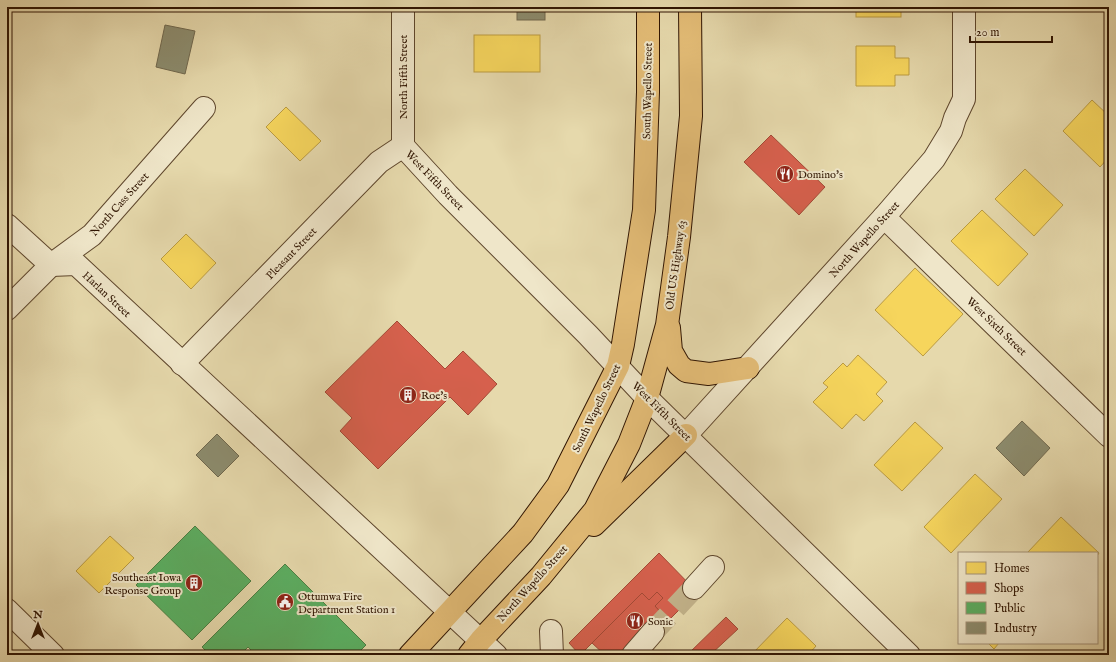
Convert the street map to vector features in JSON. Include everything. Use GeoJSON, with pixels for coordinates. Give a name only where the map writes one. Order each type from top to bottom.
{"type":"FeatureCollection","features":[{"type":"Feature","properties":{"kind":"highway","name":"South Wapello Street"},"geometry":{"type":"LineString","coordinates":[[410,655],[523,533],[558,485],[618,366],[623,344],[644,210],[648,92],[648,7]]}},
{"type":"Feature","properties":{"kind":"highway","name":"Old US Highway 63"},"geometry":{"type":"LineString","coordinates":[[595,510],[629,444],[647,398],[667,325],[679,237],[691,116],[690,7]]}},
{"type":"Feature","properties":{"kind":"highway"},"geometry":{"type":"LineString","coordinates":[[668,314],[671,351],[679,365],[686,371],[709,374],[748,368]]}},
{"type":"Feature","properties":{"kind":"highway"},"geometry":{"type":"LineString","coordinates":[[541,576],[686,435]]}},
{"type":"Feature","properties":{"kind":"highway","name":"North Wapello Street"},"geometry":{"type":"LineString","coordinates":[[475,648],[541,576],[595,510]]}},
{"type":"Feature","properties":{"kind":"street","name":"North Fifth Street"},"geometry":{"type":"LineString","coordinates":[[403,7],[403,146]]}},
{"type":"Feature","properties":{"kind":"street","name":"North Wapello Street"},"geometry":{"type":"LineString","coordinates":[[686,435],[884,217],[934,159],[951,131],[964,99],[964,7]]}},
{"type":"Feature","properties":{"kind":"street","name":"North Cass Street"},"geometry":{"type":"LineString","coordinates":[[7,309],[51,265],[92,235],[204,108]]}},
{"type":"Feature","properties":{"kind":"street","name":"Pleasant Street"},"geometry":{"type":"LineString","coordinates":[[182,364],[379,162],[403,146]]}},
{"type":"Feature","properties":{"kind":"street","name":"West Fifth Street"},"geometry":{"type":"LineString","coordinates":[[403,146],[454,200],[618,366],[647,398],[909,655]]}},
{"type":"Feature","properties":{"kind":"street","name":"West Sixth Street"},"geometry":{"type":"LineString","coordinates":[[884,217],[1109,436]]}},
{"type":"Feature","properties":{"kind":"street"},"geometry":{"type":"LineString","coordinates":[[7,225],[51,265]]}},
{"type":"Feature","properties":{"kind":"street","name":"Harlan Street"},"geometry":{"type":"LineString","coordinates":[[51,265],[76,264],[450,612],[475,648],[496,655]]}},
{"type":"Feature","properties":{"kind":"street"},"geometry":{"type":"LineString","coordinates":[[694,588],[713,567]]}},
{"type":"Feature","properties":{"kind":"street"},"geometry":{"type":"LineString","coordinates":[[7,610],[53,655]]}},
{"type":"Feature","properties":{"kind":"street"},"geometry":{"type":"LineString","coordinates":[[551,631],[552,655]]}},
{"type":"Feature","properties":{"kind":"street"},"geometry":{"type":"LineString","coordinates":[[633,655],[652,632]]}},
{"type":"Feature","properties":{"kind":"building: Homes"},"geometry":{"type":"Polygon","coordinates":[[[856,7],[901,7],[901,17],[856,17],[856,7]]]}},
{"type":"Feature","properties":{"kind":"building: Homes"},"geometry":{"type":"Polygon","coordinates":[[[474,35],[540,35],[540,72],[474,72],[474,35]]]}},
{"type":"Feature","properties":{"kind":"building: Homes"},"geometry":{"type":"Polygon","coordinates":[[[856,46],[895,46],[895,58],[909,58],[909,75],[895,75],[895,86],[856,86],[856,46]]]}},
{"type":"Feature","properties":{"kind":"building: Homes"},"geometry":{"type":"Polygon","coordinates":[[[1092,100],[1109,116],[1109,157],[1100,167],[1063,131],[1092,100]]]}},
{"type":"Feature","properties":{"kind":"building: Homes"},"geometry":{"type":"Polygon","coordinates":[[[286,107],[321,141],[300,161],[266,127],[286,107]]]}},
{"type":"Feature","properties":{"kind":"building: Homes"},"geometry":{"type":"Polygon","coordinates":[[[1025,169],[1063,205],[1034,236],[995,199],[1025,169]]]}},
{"type":"Feature","properties":{"kind":"building: Homes"},"geometry":{"type":"Polygon","coordinates":[[[982,210],[1028,254],[998,286],[951,241],[982,210]]]}},
{"type":"Feature","properties":{"kind":"building: Homes"},"geometry":{"type":"Polygon","coordinates":[[[186,234],[216,263],[191,289],[161,259],[186,234]]]}},
{"type":"Feature","properties":{"kind":"building: Homes"},"geometry":{"type":"Polygon","coordinates":[[[915,268],[963,314],[923,356],[875,310],[915,268]]]}},
{"type":"Feature","properties":{"kind":"building: Homes"},"geometry":{"type":"Polygon","coordinates":[[[858,355],[887,382],[876,394],[883,401],[864,421],[856,414],[842,429],[813,402],[828,387],[823,383],[843,363],[847,367],[858,355]]]}},
{"type":"Feature","properties":{"kind":"building: Homes"},"geometry":{"type":"Polygon","coordinates":[[[915,422],[943,448],[902,491],[874,465],[915,422]]]}},
{"type":"Feature","properties":{"kind":"building: Homes"},"geometry":{"type":"Polygon","coordinates":[[[975,474],[1002,499],[951,553],[924,527],[975,474]]]}},
{"type":"Feature","properties":{"kind":"building: Homes"},"geometry":{"type":"Polygon","coordinates":[[[1061,517],[1098,552],[1028,552],[1061,517]]]}},
{"type":"Feature","properties":{"kind":"building: Homes"},"geometry":{"type":"Polygon","coordinates":[[[110,536],[134,558],[99,593],[76,571],[110,536]]]}},
{"type":"Feature","properties":{"kind":"building: Homes"},"geometry":{"type":"Polygon","coordinates":[[[787,618],[816,646],[808,655],[751,655],[787,618]]]}},
{"type":"Feature","properties":{"kind":"building: Homes"},"geometry":{"type":"Polygon","coordinates":[[[989,644],[998,644],[994,649],[989,644]]]}},
{"type":"Feature","properties":{"kind":"building: Homes"},"geometry":{"type":"Polygon","coordinates":[[[819,650],[825,655],[814,655],[819,650]]]}},
{"type":"Feature","properties":{"kind":"building: Shops","name":"Domino's"},"geometry":{"type":"Polygon","coordinates":[[[771,135],[825,187],[799,215],[744,162],[771,135]]]}},
{"type":"Feature","properties":{"kind":"building: Shops","name":"Roe's"},"geometry":{"type":"Polygon","coordinates":[[[397,321],[445,369],[463,351],[497,384],[468,415],[450,397],[378,469],[340,431],[352,418],[325,392],[397,321]]]}},
{"type":"Feature","properties":{"kind":"building: Shops"},"geometry":{"type":"Polygon","coordinates":[[[659,553],[697,592],[655,634],[648,628],[662,614],[655,606],[663,598],[657,592],[649,600],[642,593],[580,655],[569,643],[659,553]]]}},
{"type":"Feature","properties":{"kind":"building: Shops","name":"Sonic"},"geometry":{"type":"Polygon","coordinates":[[[657,592],[663,598],[655,606],[662,614],[621,655],[605,655],[592,643],[642,593],[649,600],[657,592]]]}},
{"type":"Feature","properties":{"kind":"building: Shops"},"geometry":{"type":"Polygon","coordinates":[[[726,617],[738,629],[710,655],[687,655],[726,617]]]}},
{"type":"Feature","properties":{"kind":"building: Public","name":"Southeast Iowa Response Group"},"geometry":{"type":"Polygon","coordinates":[[[195,526],[251,581],[192,640],[136,585],[195,526]]]}},
{"type":"Feature","properties":{"kind":"building: Public","name":"Ottumwa Fire Department Station 1"},"geometry":{"type":"Polygon","coordinates":[[[285,564],[366,645],[356,655],[256,655],[248,647],[240,655],[210,655],[202,647],[285,564]]]}},
{"type":"Feature","properties":{"kind":"building: Industry"},"geometry":{"type":"Polygon","coordinates":[[[517,7],[545,7],[545,20],[517,20],[517,7]]]}},
{"type":"Feature","properties":{"kind":"building: Industry"},"geometry":{"type":"Polygon","coordinates":[[[165,25],[195,31],[185,74],[156,67],[165,25]]]}},
{"type":"Feature","properties":{"kind":"building: Industry"},"geometry":{"type":"Polygon","coordinates":[[[1022,421],[1050,448],[1024,476],[996,448],[1022,421]]]}},
{"type":"Feature","properties":{"kind":"building: Industry"},"geometry":{"type":"Polygon","coordinates":[[[217,434],[239,456],[218,477],[196,455],[217,434]]]}},
{"type":"Feature","properties":{"kind":"tunnel"},"geometry":{"type":"LineString","coordinates":[[653,632],[694,588]]}},
{"type":"Feature","properties":{"kind":"place","name":"Domino's"},"geometry":{"type":"Point","coordinates":[785,174]}},
{"type":"Feature","properties":{"kind":"place","name":"Roe's"},"geometry":{"type":"Point","coordinates":[408,395]}},
{"type":"Feature","properties":{"kind":"place","name":"Southeast Iowa Response Group"},"geometry":{"type":"Point","coordinates":[194,583]}},
{"type":"Feature","properties":{"kind":"place","name":"Ottumwa Fire Department Station 1"},"geometry":{"type":"Point","coordinates":[285,602]}},
{"type":"Feature","properties":{"kind":"place","name":"Sonic"},"geometry":{"type":"Point","coordinates":[635,621]}}]}
